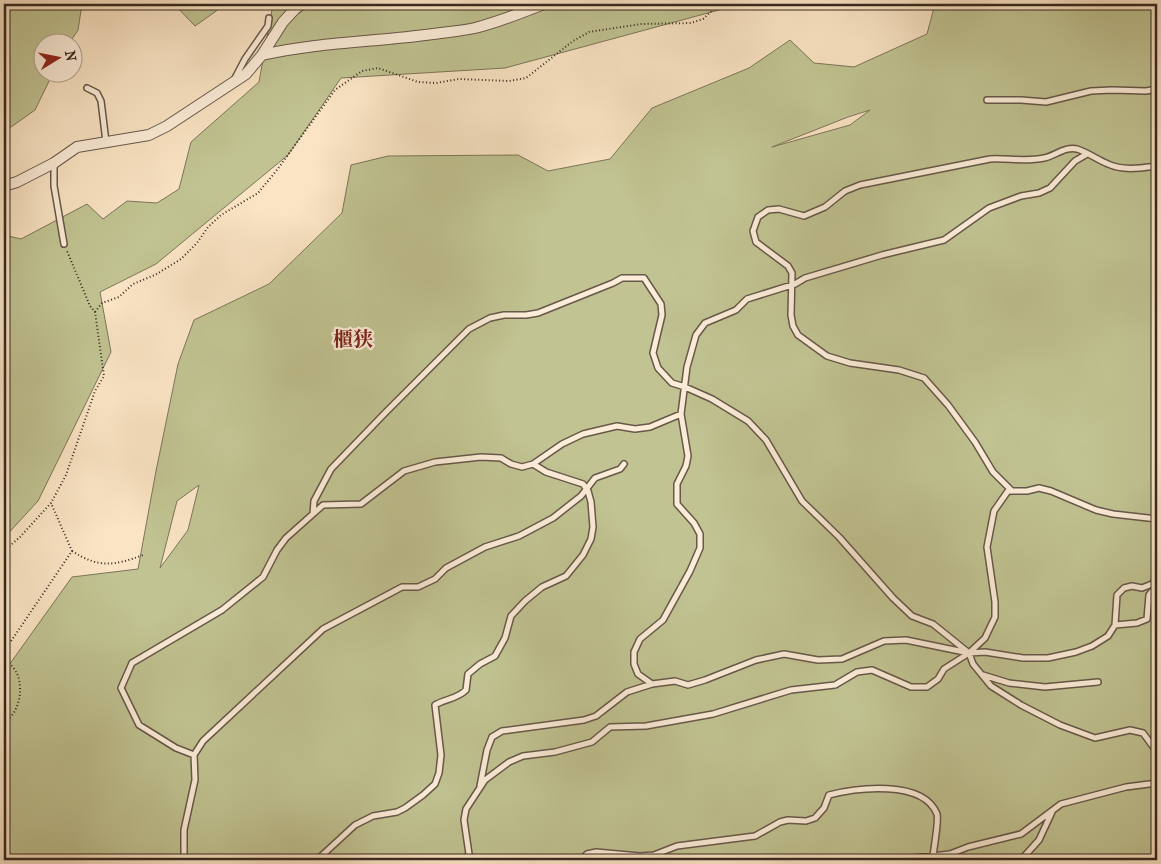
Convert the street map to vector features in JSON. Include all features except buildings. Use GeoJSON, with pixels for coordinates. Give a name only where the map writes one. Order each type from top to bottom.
{"type":"FeatureCollection","features":[{"type":"Feature","properties":{"kind":"street"},"geometry":{"type":"LineString","coordinates":[[4,186],[17,182],[54,163],[77,147],[149,135],[167,126],[246,74],[262,55],[283,22],[302,4]]}},
{"type":"Feature","properties":{"kind":"street"},"geometry":{"type":"LineString","coordinates":[[262,55],[319,44],[406,38],[474,28],[544,4]]}},
{"type":"Feature","properties":{"kind":"lane"},"geometry":{"type":"LineString","coordinates":[[233,83],[245,59],[268,26],[269,18]]}},
{"type":"Feature","properties":{"kind":"lane"},"geometry":{"type":"LineString","coordinates":[[87,88],[97,93],[101,101],[106,142]]}},
{"type":"Feature","properties":{"kind":"lane"},"geometry":{"type":"LineString","coordinates":[[987,100],[1046,102],[1092,91],[1146,92],[1157,89]]}},
{"type":"Feature","properties":{"kind":"lane"},"geometry":{"type":"LineString","coordinates":[[1012,491],[993,472],[975,442],[948,405],[924,378],[899,370],[850,363],[827,356],[798,336],[792,326],[792,273],[788,266],[756,242],[753,231],[758,216],[768,210],[779,209],[804,216],[825,208],[845,192],[860,185],[990,159],[1025,160],[1045,158],[1068,148],[1076,149],[1110,165],[1133,169],[1157,166]]}},
{"type":"Feature","properties":{"kind":"lane"},"geometry":{"type":"LineString","coordinates":[[652,684],[638,674],[634,664],[634,652],[640,639],[663,620],[690,571],[700,548],[700,534],[694,523],[678,504],[677,484],[686,466],[688,456],[682,414],[687,367],[696,335],[705,323],[736,310],[747,300],[805,278],[882,255],[944,240],[996,204],[1021,196],[1039,193],[1050,188],[1075,161],[1087,154]]}},
{"type":"Feature","properties":{"kind":"lane"},"geometry":{"type":"LineString","coordinates":[[54,163],[54,186],[64,244]]}},
{"type":"Feature","properties":{"kind":"lane"},"geometry":{"type":"LineString","coordinates":[[313,514],[314,501],[331,469],[379,418],[470,329],[490,318],[504,315],[538,313],[622,278],[644,278],[661,304],[660,326],[653,353],[658,368],[672,383],[712,399],[748,421],[766,440],[792,488],[802,501],[814,515],[836,534],[893,598],[912,616],[932,624],[969,653],[973,664],[991,686],[1021,705],[1060,725],[1095,738],[1130,730],[1143,733],[1157,752]]}},
{"type":"Feature","properties":{"kind":"lane"},"geometry":{"type":"LineString","coordinates":[[194,755],[176,748],[139,725],[121,688],[128,670],[132,663],[150,651],[222,610],[264,577],[277,550],[286,538],[323,505],[361,504],[404,471],[435,462],[481,457],[501,458],[511,464],[522,467],[533,464],[562,444],[583,434],[617,426],[650,427],[682,414]]}},
{"type":"Feature","properties":{"kind":"lane"},"geometry":{"type":"LineString","coordinates":[[317,860],[355,825],[373,816],[397,812],[405,808],[435,784],[439,774],[441,755],[435,705],[442,701],[451,700],[466,690],[468,674],[494,656],[505,638],[511,616],[542,587],[566,576],[583,555],[591,540],[593,527],[591,502],[586,488],[576,480],[546,472],[533,464]]}},
{"type":"Feature","properties":{"kind":"lane"},"geometry":{"type":"LineString","coordinates":[[184,860],[184,830],[195,780],[194,755],[203,741],[322,630],[402,587],[418,587],[435,579],[446,568],[485,547],[520,536],[553,518],[581,496],[594,478],[620,469],[624,464]]}},
{"type":"Feature","properties":{"kind":"lane"},"geometry":{"type":"LineString","coordinates":[[471,860],[464,820],[466,809],[486,780],[509,762],[523,756],[555,752],[592,742],[610,726],[646,726],[713,714],[791,690],[835,685],[857,672],[872,670],[912,687],[927,687],[938,679],[944,669],[969,653],[985,638],[995,617],[995,602],[987,546],[994,511],[1008,491],[1027,491],[1039,488],[1096,510],[1157,519]]}},
{"type":"Feature","properties":{"kind":"lane"},"geometry":{"type":"LineString","coordinates":[[480,789],[487,750],[492,737],[502,731],[584,720],[596,716],[627,692],[652,684],[675,681],[688,685],[756,660],[784,654],[818,660],[842,659],[884,642],[906,640],[969,653],[986,652],[1023,658],[1048,658],[1092,646],[1108,636],[1115,625],[1117,595],[1124,588],[1132,586],[1142,588],[1152,584],[1157,578]]}},
{"type":"Feature","properties":{"kind":"lane"},"geometry":{"type":"LineString","coordinates":[[1115,625],[1137,623],[1147,619],[1149,595],[1157,585]]}},
{"type":"Feature","properties":{"kind":"lane"},"geometry":{"type":"LineString","coordinates":[[982,675],[1009,682],[1044,687],[1098,682]]}},
{"type":"Feature","properties":{"kind":"lane"},"geometry":{"type":"LineString","coordinates":[[895,860],[950,854],[968,847],[1021,834],[1061,804],[1126,787],[1157,783]]}},
{"type":"Feature","properties":{"kind":"lane"},"geometry":{"type":"LineString","coordinates":[[581,860],[587,854],[596,852],[640,856],[654,855],[677,846],[755,836],[780,822],[788,820],[806,821],[816,818],[824,808],[829,795],[846,791],[883,789],[903,790],[920,796],[928,802],[937,814],[933,856]]}},
{"type":"Feature","properties":{"kind":"lane"},"geometry":{"type":"LineString","coordinates":[[1021,860],[1038,840],[1053,810]]}},
{"type":"Feature","properties":{"kind":"lane"},"geometry":{"type":"LineString","coordinates":[[464,860],[469,854]]}},
{"type":"Feature","properties":{"kind":"path"},"geometry":{"type":"LineString","coordinates":[[95,312],[102,303],[120,297],[133,284],[156,275],[181,259],[208,227],[221,215],[258,193],[335,90],[362,71],[378,68],[418,82],[436,84],[459,79],[509,81],[526,78],[573,41],[589,32],[641,24],[691,22],[703,19],[719,4]]}},
{"type":"Feature","properties":{"kind":"path"},"geometry":{"type":"LineString","coordinates":[[4,551],[20,537],[51,503],[66,475],[95,391],[104,376],[95,312],[90,306],[64,244]]}},
{"type":"Feature","properties":{"kind":"path"},"geometry":{"type":"LineString","coordinates":[[51,503],[72,551],[86,561],[103,564],[124,562],[142,555]]}},
{"type":"Feature","properties":{"kind":"path"},"geometry":{"type":"LineString","coordinates":[[4,722],[12,716],[20,698],[17,674],[6,658],[7,647],[72,551]]}},
{"type":"Feature","properties":{"kind":"green space"},"geometry":{"type":"Polygon","coordinates":[[[4,4],[82,4],[77,32],[32,32],[32,82],[49,82],[35,110],[4,132],[4,4]]]}},
{"type":"Feature","properties":{"kind":"green space"},"geometry":{"type":"Polygon","coordinates":[[[174,4],[226,4],[195,26],[174,4]]]}},
{"type":"Feature","properties":{"kind":"green space"},"geometry":{"type":"Polygon","coordinates":[[[273,4],[741,4],[505,68],[341,78],[288,155],[156,264],[100,292],[111,352],[38,501],[4,538],[4,235],[21,239],[87,204],[103,219],[127,201],[157,203],[179,189],[191,142],[259,82],[273,4]]]}},
{"type":"Feature","properties":{"kind":"green space"},"geometry":{"type":"Polygon","coordinates":[[[935,4],[1157,4],[1157,860],[4,860],[4,672],[72,577],[138,569],[178,364],[194,320],[269,284],[342,213],[351,165],[388,156],[518,155],[548,171],[610,159],[652,108],[749,68],[790,40],[814,63],[854,67],[927,34],[935,4]],[[870,110],[848,117],[772,147],[850,125],[870,110]],[[199,485],[177,501],[160,568],[188,530],[199,485]]]}},
{"type":"Feature","properties":{"kind":"district","name":"櫃狭"},"geometry":{"type":"Point","coordinates":[353,339]}}]}
